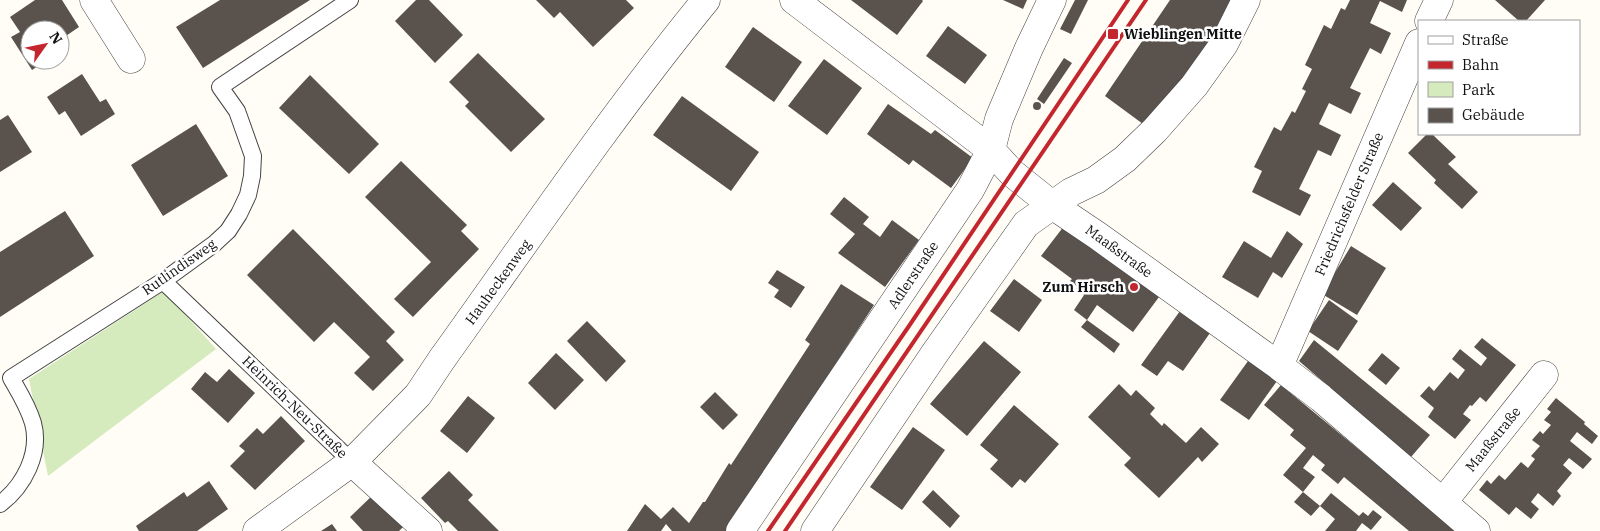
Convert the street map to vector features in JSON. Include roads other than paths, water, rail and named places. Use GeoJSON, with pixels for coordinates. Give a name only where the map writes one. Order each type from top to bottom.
{"type":"FeatureCollection","features":[{"type":"Feature","properties":{"kind":"street"},"geometry":{"type":"LineString","coordinates":[[94,0],[130,59]]}},
{"type":"Feature","properties":{"kind":"street","name":"Hauheckenweg"},"geometry":{"type":"LineString","coordinates":[[257,531],[352,462],[418,395],[593,149],[680,31],[706,0]]}},
{"type":"Feature","properties":{"kind":"street","name":"Maaßstraße"},"geometry":{"type":"LineString","coordinates":[[794,0],[991,150],[1012,173],[1063,203],[1321,398],[1476,531]]}},
{"type":"Feature","properties":{"kind":"street","name":"Adlerstraße"},"geometry":{"type":"LineString","coordinates":[[740,531],[970,190],[991,150],[1000,119],[1029,48],[1052,0]]}},
{"type":"Feature","properties":{"kind":"street"},"geometry":{"type":"LineString","coordinates":[[815,531],[935,353],[1026,224],[1063,203],[1096,180],[1124,159],[1155,130],[1194,86],[1224,44],[1246,0]]}},
{"type":"Feature","properties":{"kind":"street"},"geometry":{"type":"LineString","coordinates":[[1429,20],[1439,0]]}},
{"type":"Feature","properties":{"kind":"street","name":"Friedrichsfelder Straße"},"geometry":{"type":"LineString","coordinates":[[1279,366],[1418,45]]}},
{"type":"Feature","properties":{"kind":"street","name":"Maaßstraße"},"geometry":{"type":"LineString","coordinates":[[1442,502],[1544,375]]}},
{"type":"Feature","properties":{"kind":"street","name":"Heinrich-Neu-Straße"},"geometry":{"type":"LineString","coordinates":[[352,462],[428,531]]}},
{"type":"Feature","properties":{"kind":"lane","name":"Rutlindisweg"},"geometry":{"type":"LineString","coordinates":[[0,504],[19,486],[27,472],[35,445],[33,424],[25,402],[10,378],[163,281],[214,244],[228,231],[248,195],[252,176],[253,156],[237,111],[220,88],[350,0]]}},
{"type":"Feature","properties":{"kind":"lane","name":"Heinrich-Neu-Straße"},"geometry":{"type":"LineString","coordinates":[[163,281],[352,462]]}},
{"type":"Feature","properties":{"kind":"railway"},"geometry":{"type":"LineString","coordinates":[[768,531],[909,326],[1128,0]]}},
{"type":"Feature","properties":{"kind":"railway"},"geometry":{"type":"LineString","coordinates":[[785,531],[1146,0]]}},
{"type":"Feature","properties":{"kind":"place","name":"Wieblingen Mitte"},"geometry":{"type":"Point","coordinates":[1113,34]}},
{"type":"Feature","properties":{"kind":"place","name":"Zum Hirsch"},"geometry":{"type":"Point","coordinates":[1134,287]}}]}
